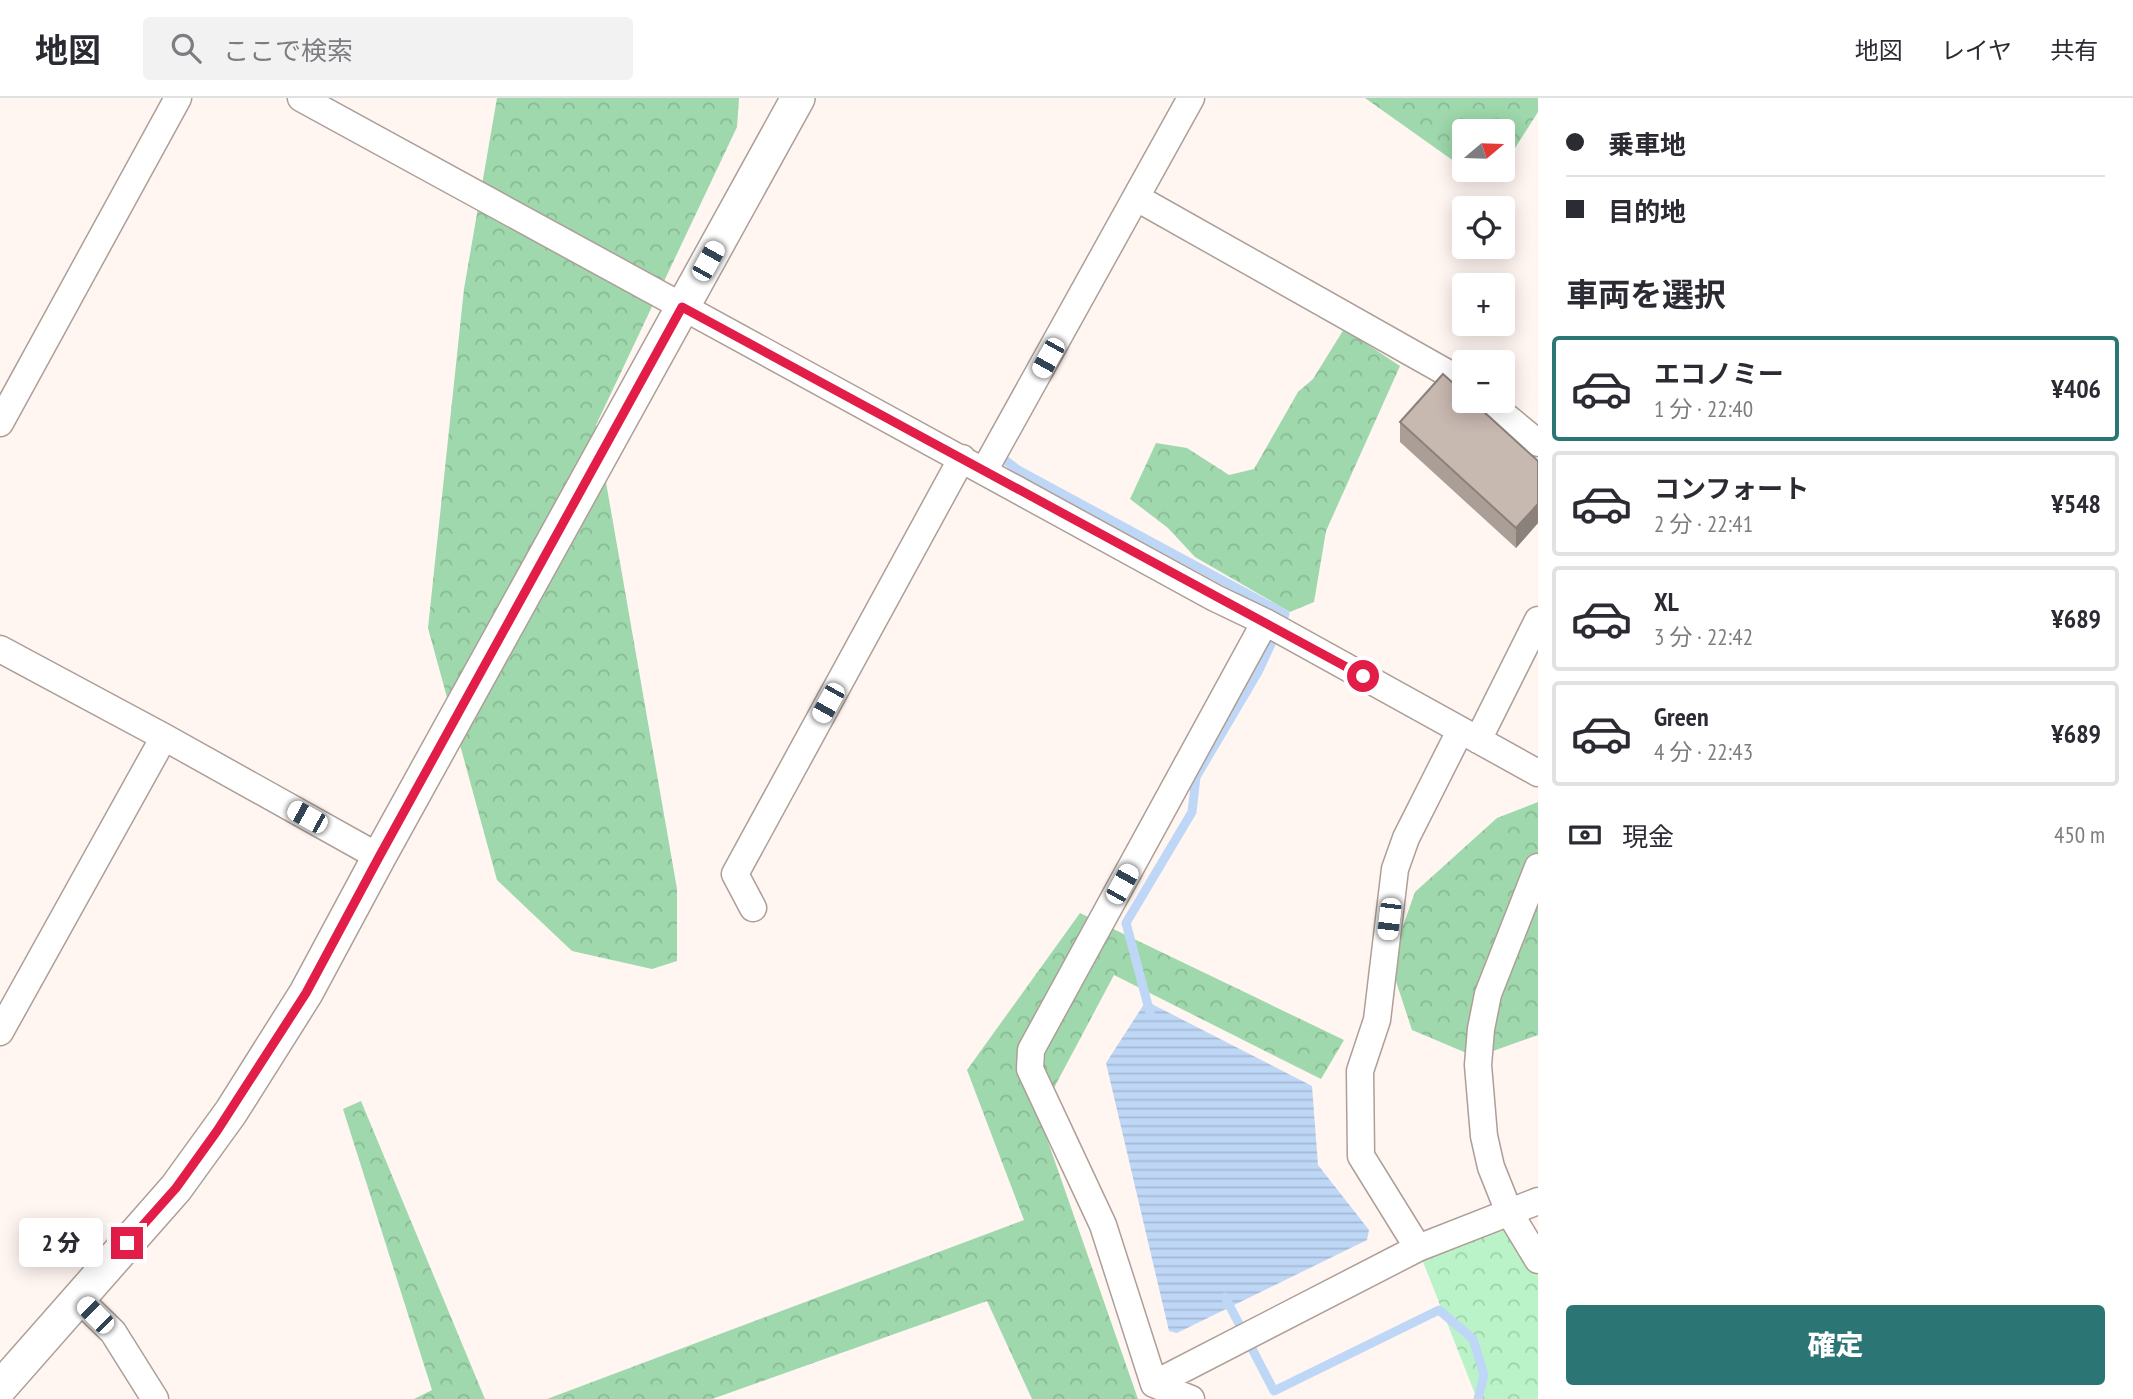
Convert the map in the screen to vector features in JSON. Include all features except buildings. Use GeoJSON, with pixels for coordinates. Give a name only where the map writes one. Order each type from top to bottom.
{"type":"FeatureCollection","features":[{"type":"Feature","properties":{"kind":"street"},"geometry":{"type":"LineString","coordinates":[[0,423],[178,98]]}},
{"type":"Feature","properties":{"kind":"street"},"geometry":{"type":"LineString","coordinates":[[301,98],[1538,773]]}},
{"type":"Feature","properties":{"kind":"street"},"geometry":{"type":"LineString","coordinates":[[0,1388],[176,1188],[231,1112],[306,993],[798,98]]}},
{"type":"Feature","properties":{"kind":"street"},"geometry":{"type":"LineString","coordinates":[[753,908],[735,874],[974,465],[1136,198],[1191,98]]}},
{"type":"Feature","properties":{"kind":"street"},"geometry":{"type":"LineString","coordinates":[[1136,198],[1452,376]]}},
{"type":"Feature","properties":{"kind":"street"},"geometry":{"type":"LineString","coordinates":[[1502,413],[1538,443]]}},
{"type":"Feature","properties":{"kind":"street"},"geometry":{"type":"LineString","coordinates":[[1418,1248],[1361,1156],[1360,1071],[1377,1020],[1395,869],[1406,838],[1538,620]]}},
{"type":"Feature","properties":{"kind":"street"},"geometry":{"type":"LineString","coordinates":[[1154,1384],[1103,1225],[1030,1069],[1031,1050],[1265,622]]}},
{"type":"Feature","properties":{"kind":"street"},"geometry":{"type":"LineString","coordinates":[[0,649],[379,857]]}},
{"type":"Feature","properties":{"kind":"street"},"geometry":{"type":"LineString","coordinates":[[0,1032],[164,737]]}},
{"type":"Feature","properties":{"kind":"street"},"geometry":{"type":"LineString","coordinates":[[1538,867],[1488,994],[1478,1065],[1484,1136],[1491,1167],[1509,1212],[1538,1260]]}},
{"type":"Feature","properties":{"kind":"street"},"geometry":{"type":"LineString","coordinates":[[1154,1384],[1418,1248],[1538,1201]]}},
{"type":"Feature","properties":{"kind":"street"},"geometry":{"type":"LineString","coordinates":[[78,1298],[113,1332],[156,1399]]}},
{"type":"Feature","properties":{"kind":"street"},"geometry":{"type":"LineString","coordinates":[[1154,1384],[1191,1399]]}},
{"type":"Feature","properties":{"kind":"green space"},"geometry":{"type":"Polygon","coordinates":[[[497,98],[739,98],[737,127],[596,425],[677,889],[677,961],[652,969],[572,951],[497,880],[428,628],[464,289],[497,98]]]}},
{"type":"Feature","properties":{"kind":"green space"},"geometry":{"type":"Polygon","coordinates":[[[1365,98],[1538,98],[1538,112],[1516,147],[1516,119],[1452,119],[1452,160],[1365,98]]]}},
{"type":"Feature","properties":{"kind":"green space"},"geometry":{"type":"Polygon","coordinates":[[[1344,329],[1400,366],[1326,531],[1314,602],[1290,612],[1195,557],[1168,528],[1130,499],[1156,443],[1187,448],[1229,475],[1254,469],[1298,392],[1313,379],[1344,329]]]}},
{"type":"Feature","properties":{"kind":"green space"},"geometry":{"type":"Polygon","coordinates":[[[1538,802],[1538,1035],[1476,1057],[1412,1030],[1390,963],[1415,892],[1497,818],[1538,802]]]}},
{"type":"Feature","properties":{"kind":"green space"},"geometry":{"type":"Polygon","coordinates":[[[1080,913],[1344,1040],[1321,1079],[1114,975],[1039,1116],[1138,1399],[1032,1399],[987,1301],[712,1399],[547,1399],[1024,1220],[967,1070],[1080,913]]]}},
{"type":"Feature","properties":{"kind":"green space"},"geometry":{"type":"Polygon","coordinates":[[[361,1101],[485,1399],[414,1399],[432,1390],[343,1109],[361,1101]]]}},
{"type":"Feature","properties":{"kind":"green space"},"geometry":{"type":"Polygon","coordinates":[[[1509,1212],[1538,1260],[1538,1399],[1477,1399],[1418,1249],[1509,1212]]]}},
{"type":"Feature","properties":{"kind":"water"},"geometry":{"type":"Polygon","coordinates":[[[1146,1001],[1312,1086],[1318,1165],[1369,1230],[1367,1240],[1177,1333],[1169,1331],[1106,1063],[1146,1001]]]}},
{"type":"Feature","properties":{"kind":"waterway"},"geometry":{"type":"LineString","coordinates":[[997,454],[1018,470],[1285,614],[1258,672],[1196,777],[1192,812],[1126,923],[1150,1013]]}},
{"type":"Feature","properties":{"kind":"waterway"},"geometry":{"type":"LineString","coordinates":[[1225,1297],[1274,1391],[1439,1310],[1473,1339],[1484,1375],[1478,1399]]}},
{"type":"Feature","properties":{"kind":"route"},"geometry":{"type":"LineString","coordinates":[[127,1243],[176,1188],[231,1112],[306,993],[682,307],[1363,676]]}}]}
